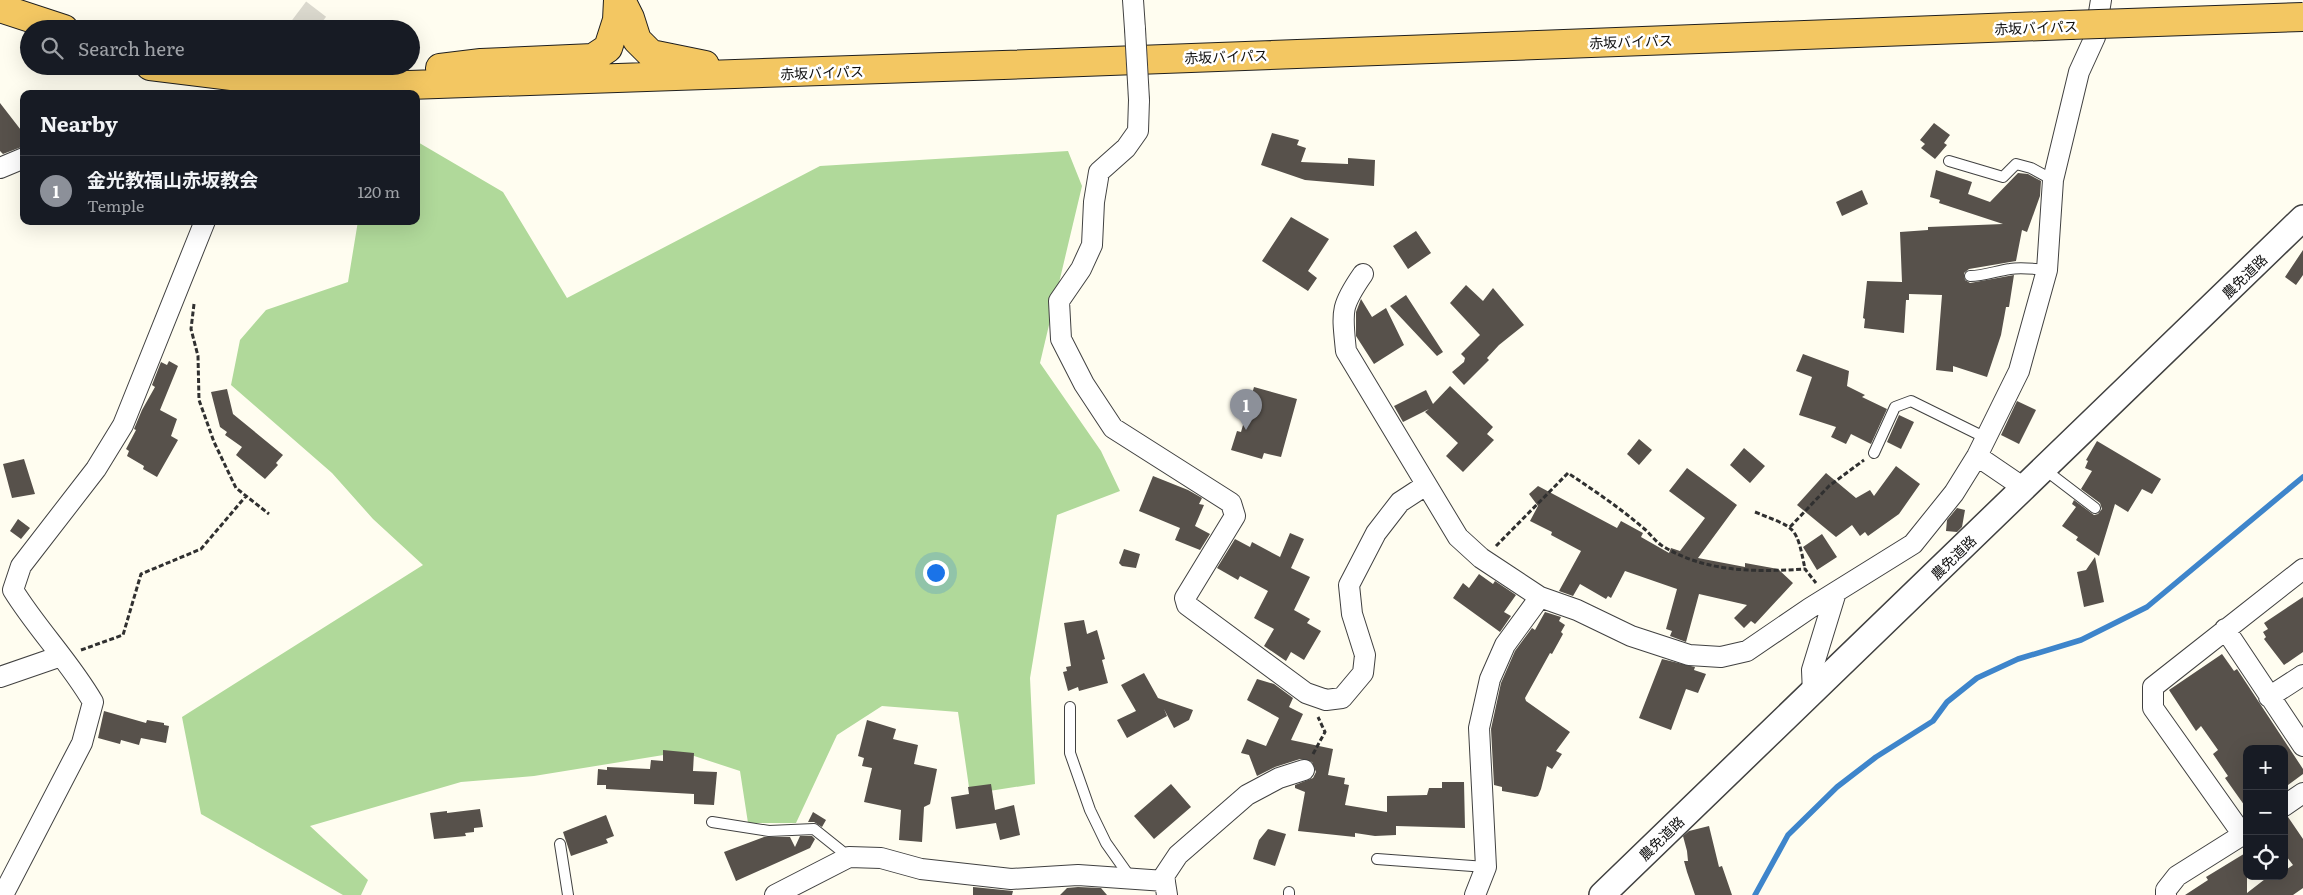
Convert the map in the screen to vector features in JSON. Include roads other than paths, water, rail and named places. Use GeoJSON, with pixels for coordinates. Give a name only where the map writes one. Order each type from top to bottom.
{"type":"FeatureCollection","features":[{"type":"Feature","properties":{"kind":"highway"},"geometry":{"type":"LineString","coordinates":[[619,0],[630,18],[636,40],[651,54],[707,66]]}},
{"type":"Feature","properties":{"kind":"highway"},"geometry":{"type":"LineString","coordinates":[[414,84],[481,63],[593,58],[608,48],[616,20],[619,0]]}},
{"type":"Feature","properties":{"kind":"highway","name":"赤坂バイパス"},"geometry":{"type":"LineString","coordinates":[[224,75],[248,78],[409,85],[625,78],[2070,21],[2303,6]]}},
{"type":"Feature","properties":{"kind":"highway","name":"赤坂バイパス"},"geometry":{"type":"LineString","coordinates":[[354,75],[414,84],[707,66],[2070,21],[2303,17]]}},
{"type":"Feature","properties":{"kind":"highway"},"geometry":{"type":"LineString","coordinates":[[248,78],[285,90]]}},
{"type":"Feature","properties":{"kind":"highway"},"geometry":{"type":"LineString","coordinates":[[414,84],[569,89],[625,78]]}},
{"type":"Feature","properties":{"kind":"street"},"geometry":{"type":"LineString","coordinates":[[1133,0],[1139,100],[1138,130],[1126,148],[1099,172],[1094,202],[1092,245],[1082,269],[1060,301],[1061,339],[1084,384],[1113,428],[1231,503],[1235,516],[1185,598],[1187,605],[1306,693],[1326,700],[1342,698],[1363,673],[1365,655],[1352,614],[1349,585],[1376,532],[1400,502],[1426,485]]}},
{"type":"Feature","properties":{"kind":"street"},"geometry":{"type":"LineString","coordinates":[[1363,274],[1346,300],[1343,320],[1346,351],[1458,537],[1483,559],[1540,597],[1577,610],[1631,636],[1689,655],[1721,657],[1747,652],[1831,595],[1913,544],[1954,492],[1978,456],[2019,371],[2046,270],[2053,180],[2079,72],[2094,37],[2101,0]]}},
{"type":"Feature","properties":{"kind":"street"},"geometry":{"type":"LineString","coordinates":[[2094,37],[2303,30]]}},
{"type":"Feature","properties":{"kind":"street"},"geometry":{"type":"LineString","coordinates":[[0,168],[20,160]]}},
{"type":"Feature","properties":{"kind":"street","name":"農免道路"},"geometry":{"type":"LineString","coordinates":[[1602,895],[2303,218]]}},
{"type":"Feature","properties":{"kind":"street"},"geometry":{"type":"LineString","coordinates":[[3,895],[82,743],[92,702],[78,677],[25,609],[6,589],[21,566],[96,469],[123,425],[202,225]]}},
{"type":"Feature","properties":{"kind":"street"},"geometry":{"type":"LineString","coordinates":[[1978,456],[2024,488]]}},
{"type":"Feature","properties":{"kind":"street"},"geometry":{"type":"LineString","coordinates":[[2243,830],[2153,708],[2153,687],[2303,569]]}},
{"type":"Feature","properties":{"kind":"street"},"geometry":{"type":"LineString","coordinates":[[1813,693],[1812,670],[1831,595]]}},
{"type":"Feature","properties":{"kind":"street"},"geometry":{"type":"LineString","coordinates":[[1475,895],[1486,867],[1479,728],[1490,679],[1505,644],[1540,597]]}},
{"type":"Feature","properties":{"kind":"street"},"geometry":{"type":"LineString","coordinates":[[2225,629],[2303,746]]}},
{"type":"Feature","properties":{"kind":"street"},"geometry":{"type":"LineString","coordinates":[[0,677],[61,656]]}},
{"type":"Feature","properties":{"kind":"street"},"geometry":{"type":"LineString","coordinates":[[2269,697],[2303,675]]}},
{"type":"Feature","properties":{"kind":"street"},"geometry":{"type":"LineString","coordinates":[[775,895],[849,857],[880,858],[921,869],[1011,880],[1078,875],[1130,877],[1166,888],[1164,876],[1178,855],[1247,795],[1279,778],[1304,770]]}},
{"type":"Feature","properties":{"kind":"street"},"geometry":{"type":"LineString","coordinates":[[2288,803],[2303,793]]}},
{"type":"Feature","properties":{"kind":"street"},"geometry":{"type":"LineString","coordinates":[[2166,895],[2166,890],[2177,876],[2243,834]]}},
{"type":"Feature","properties":{"kind":"lane"},"geometry":{"type":"LineString","coordinates":[[1949,161],[2003,177],[2016,164],[2031,168],[2053,180]]}},
{"type":"Feature","properties":{"kind":"lane"},"geometry":{"type":"LineString","coordinates":[[1970,276],[1984,276],[2008,269],[2024,267],[2046,270]]}},
{"type":"Feature","properties":{"kind":"lane"},"geometry":{"type":"LineString","coordinates":[[1874,453],[1895,407],[1911,401],[1986,438]]}},
{"type":"Feature","properties":{"kind":"lane"},"geometry":{"type":"LineString","coordinates":[[2044,469],[2095,508]]}},
{"type":"Feature","properties":{"kind":"lane"},"geometry":{"type":"LineString","coordinates":[[1070,707],[1070,753],[1090,810],[1106,842],[1130,877]]}},
{"type":"Feature","properties":{"kind":"lane"},"geometry":{"type":"LineString","coordinates":[[712,822],[769,831],[814,829],[849,857]]}},
{"type":"Feature","properties":{"kind":"lane"},"geometry":{"type":"LineString","coordinates":[[560,844],[568,895]]}},
{"type":"Feature","properties":{"kind":"lane"},"geometry":{"type":"LineString","coordinates":[[1377,859],[1486,867]]}},
{"type":"Feature","properties":{"kind":"waterway"},"geometry":{"type":"LineString","coordinates":[[1755,895],[1788,835],[1837,787],[1876,757],[1933,721],[1947,702],[1977,678],[2018,659],[2081,640],[2147,607],[2303,477]]}},
{"type":"Feature","properties":{"kind":"tunnel"},"geometry":{"type":"LineString","coordinates":[[308,20],[323,0]]}},
{"type":"Feature","properties":{"kind":"place","name":"金光教福山赤坂教会"},"geometry":{"type":"Point","coordinates":[1246,430]}}]}
